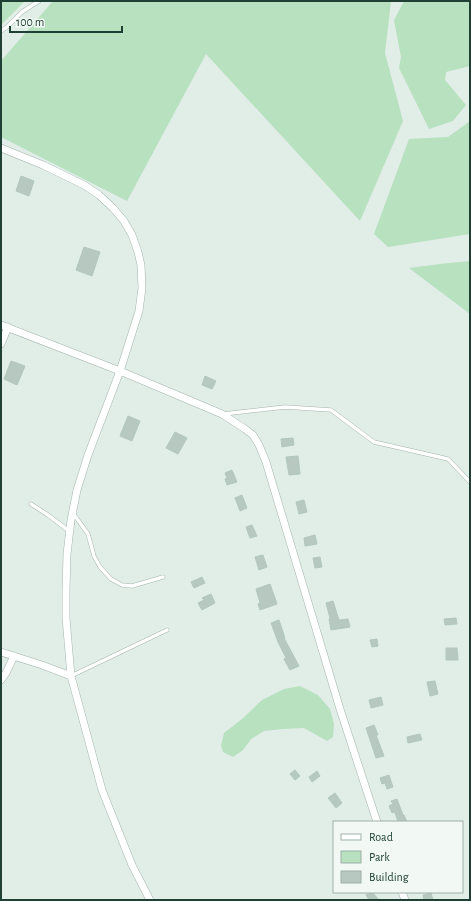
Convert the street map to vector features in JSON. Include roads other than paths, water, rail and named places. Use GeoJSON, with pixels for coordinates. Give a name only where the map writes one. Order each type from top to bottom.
{"type":"FeatureCollection","features":[{"type":"Feature","properties":{"kind":"street"},"geometry":{"type":"LineString","coordinates":[[1,148],[44,165],[84,185],[99,195],[124,221],[132,235],[141,265],[142,288],[139,311],[120,371],[88,455],[77,490],[72,513],[66,582],[66,618],[71,676],[102,790],[132,865],[150,900]]}},
{"type":"Feature","properties":{"kind":"street"},"geometry":{"type":"LineString","coordinates":[[1,344],[4,326],[120,371],[222,414],[253,436],[259,445],[266,462],[340,709],[377,821]]}},
{"type":"Feature","properties":{"kind":"street"},"geometry":{"type":"LineString","coordinates":[[1,652],[71,676]]}},
{"type":"Feature","properties":{"kind":"street"},"geometry":{"type":"LineString","coordinates":[[1,680],[14,656]]}},
{"type":"Feature","properties":{"kind":"lane"},"geometry":{"type":"LineString","coordinates":[[1,31],[22,12],[39,1]]}},
{"type":"Feature","properties":{"kind":"lane"},"geometry":{"type":"LineString","coordinates":[[222,414],[285,407],[331,410],[374,442],[448,459],[470,482]]}},
{"type":"Feature","properties":{"kind":"lane"},"geometry":{"type":"LineString","coordinates":[[31,504],[70,531]]}},
{"type":"Feature","properties":{"kind":"lane"},"geometry":{"type":"LineString","coordinates":[[72,513],[88,534],[94,556],[100,567],[111,579],[122,585],[132,586],[163,577]]}},
{"type":"Feature","properties":{"kind":"lane"},"geometry":{"type":"LineString","coordinates":[[71,676],[166,630]]}}]}
